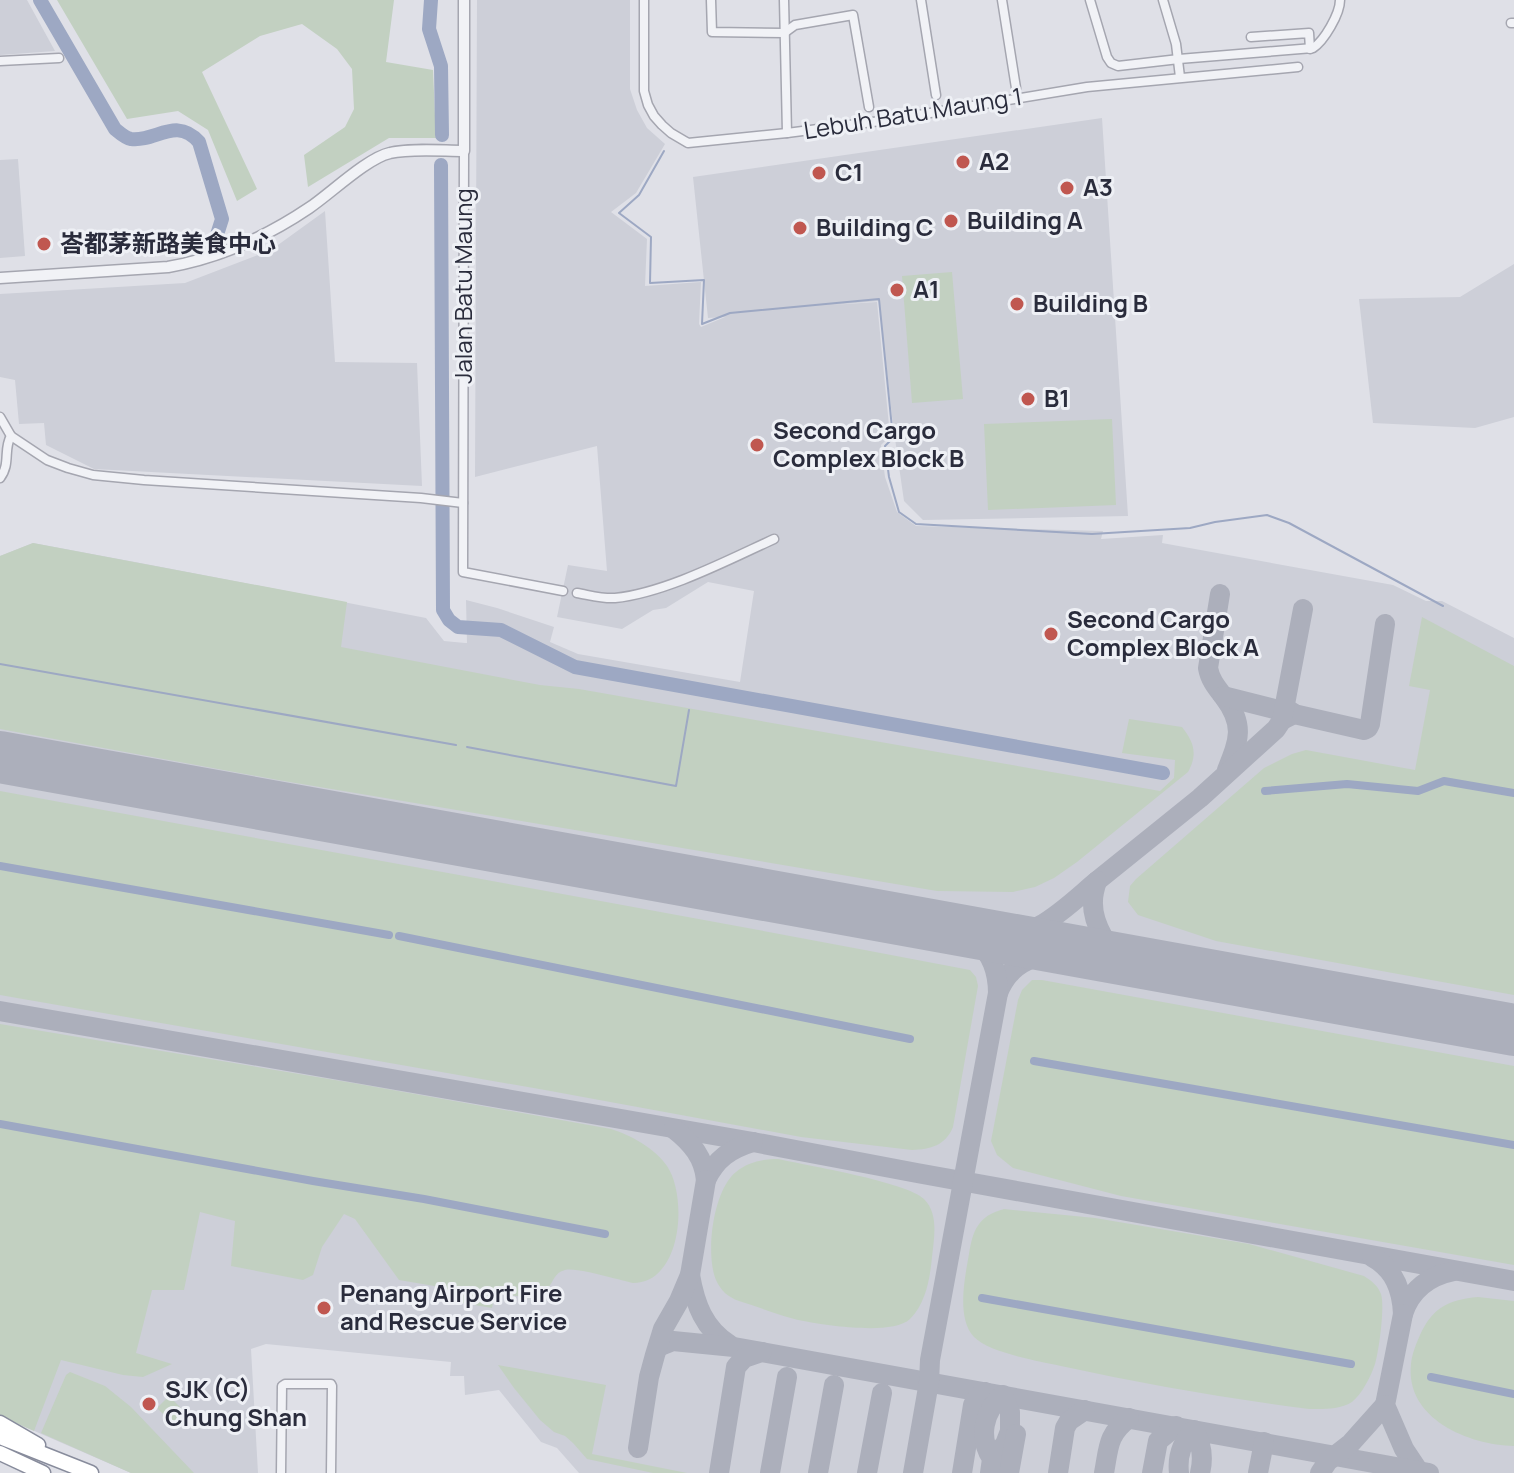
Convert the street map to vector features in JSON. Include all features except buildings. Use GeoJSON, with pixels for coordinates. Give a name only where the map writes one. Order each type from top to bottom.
{"type":"FeatureCollection","features":[{"type":"Feature","properties":{"kind":"highway"},"geometry":{"type":"LineString","coordinates":[[0,1423],[68,1463]]}},
{"type":"Feature","properties":{"kind":"highway"},"geometry":{"type":"LineString","coordinates":[[0,1437],[91,1473]]}},
{"type":"Feature","properties":{"kind":"highway"},"geometry":{"type":"LineString","coordinates":[[0,1453],[43,1473]]}},
{"type":"Feature","properties":{"kind":"highway"},"geometry":{"type":"LineString","coordinates":[[0,1462],[43,1473]]}},
{"type":"Feature","properties":{"kind":"street","name":"Jalan Batu Maung"},"geometry":{"type":"LineString","coordinates":[[464,0],[463,572],[563,591]]}},
{"type":"Feature","properties":{"kind":"street","name":"Lebuh Batu Maung 1"},"geometry":{"type":"LineString","coordinates":[[644,0],[644,91],[648,105],[671,133],[688,143],[888,120],[1087,87],[1298,67]]}},
{"type":"Feature","properties":{"kind":"street"},"geometry":{"type":"LineString","coordinates":[[711,0],[712,32],[784,33],[795,25],[853,15],[869,107]]}},
{"type":"Feature","properties":{"kind":"street"},"geometry":{"type":"LineString","coordinates":[[784,0],[787,133]]}},
{"type":"Feature","properties":{"kind":"street"},"geometry":{"type":"LineString","coordinates":[[921,0],[936,95]]}},
{"type":"Feature","properties":{"kind":"street"},"geometry":{"type":"LineString","coordinates":[[1002,0],[1016,88]]}},
{"type":"Feature","properties":{"kind":"street"},"geometry":{"type":"LineString","coordinates":[[1090,0],[1107,57],[1118,66],[1310,49],[1320,43],[1340,9],[1340,0]]}},
{"type":"Feature","properties":{"kind":"street"},"geometry":{"type":"LineString","coordinates":[[1164,0],[1176,44],[1180,77]]}},
{"type":"Feature","properties":{"kind":"street"},"geometry":{"type":"LineString","coordinates":[[1310,49],[1309,33],[1316,25]]}},
{"type":"Feature","properties":{"kind":"street"},"geometry":{"type":"LineString","coordinates":[[1251,37],[1309,33]]}},
{"type":"Feature","properties":{"kind":"street"},"geometry":{"type":"LineString","coordinates":[[0,61],[59,58]]}},
{"type":"Feature","properties":{"kind":"street"},"geometry":{"type":"LineString","coordinates":[[0,278],[168,267],[194,262],[226,252],[274,229],[372,161],[389,153],[464,151]]}},
{"type":"Feature","properties":{"kind":"street"},"geometry":{"type":"LineString","coordinates":[[0,417],[11,436],[47,460],[93,475],[462,503]]}},
{"type":"Feature","properties":{"kind":"street"},"geometry":{"type":"LineString","coordinates":[[0,478],[7,465],[11,436]]}},
{"type":"Feature","properties":{"kind":"street"},"geometry":{"type":"LineString","coordinates":[[577,593],[610,598],[630,596],[684,579],[774,539]]}},
{"type":"Feature","properties":{"kind":"street"},"geometry":{"type":"LineString","coordinates":[[281,1473],[282,1386],[285,1384],[331,1384],[331,1473]]}},
{"type":"Feature","properties":{"kind":"shaded area"},"geometry":{"type":"Polygon","coordinates":[[[0,0],[27,0],[55,51],[0,55],[0,0]]]}},
{"type":"Feature","properties":{"kind":"shaded area"},"geometry":{"type":"Polygon","coordinates":[[[477,0],[630,0],[630,89],[647,128],[665,144],[636,193],[611,212],[647,239],[645,286],[701,282],[701,327],[725,317],[708,318],[693,177],[1102,118],[1128,516],[923,520],[904,501],[879,301],[831,305],[877,302],[890,436],[881,445],[885,477],[897,512],[916,526],[1103,531],[1101,539],[1163,535],[1162,543],[1393,585],[1426,601],[1442,601],[1514,638],[1514,1473],[579,1473],[557,1448],[541,1442],[499,1390],[465,1395],[464,1376],[450,1376],[451,1362],[266,1344],[251,1349],[258,1473],[131,1473],[0,1416],[0,556],[33,543],[426,618],[444,641],[467,643],[466,600],[554,627],[550,642],[578,654],[740,682],[754,591],[708,582],[666,608],[653,610],[622,629],[557,617],[568,565],[607,571],[597,446],[475,477],[477,0]]]}},
{"type":"Feature","properties":{"kind":"shaded area"},"geometry":{"type":"Polygon","coordinates":[[[18,159],[25,256],[0,258],[0,160],[18,159]]]}},
{"type":"Feature","properties":{"kind":"shaded area"},"geometry":{"type":"Polygon","coordinates":[[[325,211],[335,362],[417,363],[422,486],[94,469],[46,445],[44,423],[19,424],[15,380],[0,377],[0,294],[185,283],[271,250],[325,211]]]}},
{"type":"Feature","properties":{"kind":"shaded area"},"geometry":{"type":"Polygon","coordinates":[[[1514,264],[1514,417],[1475,428],[1373,423],[1359,299],[1460,297],[1514,264]]]}},
{"type":"Feature","properties":{"kind":"green space"},"geometry":{"type":"Polygon","coordinates":[[[57,0],[394,0],[386,62],[433,70],[436,138],[389,138],[308,187],[304,155],[345,127],[354,109],[352,69],[337,49],[302,24],[260,36],[202,72],[257,189],[237,201],[208,130],[178,111],[127,119],[57,0]]]}},
{"type":"Feature","properties":{"kind":"green space"},"geometry":{"type":"Polygon","coordinates":[[[952,272],[963,399],[912,403],[902,276],[952,272]]]}},
{"type":"Feature","properties":{"kind":"green space"},"geometry":{"type":"Polygon","coordinates":[[[1112,419],[1116,505],[988,510],[984,424],[1112,419]]]}},
{"type":"Feature","properties":{"kind":"green space"},"geometry":{"type":"Polygon","coordinates":[[[33,543],[347,602],[341,647],[540,685],[579,689],[1160,791],[1174,778],[1175,760],[1122,753],[1129,719],[1182,727],[1192,743],[1194,754],[1188,772],[1077,862],[1035,887],[1013,892],[937,891],[278,780],[0,729],[0,556],[33,543]]]}},
{"type":"Feature","properties":{"kind":"green space"},"geometry":{"type":"Polygon","coordinates":[[[1422,617],[1514,666],[1514,995],[1216,941],[1138,915],[1128,902],[1130,886],[1136,879],[1264,768],[1306,750],[1415,770],[1430,690],[1409,686],[1422,617]]]}},
{"type":"Feature","properties":{"kind":"green space"},"geometry":{"type":"Polygon","coordinates":[[[0,791],[970,970],[978,986],[953,1127],[937,1145],[912,1150],[801,1137],[0,995],[0,791]]]}},
{"type":"Feature","properties":{"kind":"green space"},"geometry":{"type":"Polygon","coordinates":[[[1032,980],[1514,1066],[1514,1265],[1121,1196],[1013,1168],[997,1155],[991,1141],[1018,1000],[1022,990],[1032,980]]]}},
{"type":"Feature","properties":{"kind":"green space"},"geometry":{"type":"Polygon","coordinates":[[[0,1024],[611,1129],[656,1153],[674,1180],[678,1217],[671,1254],[662,1269],[649,1279],[633,1283],[565,1270],[538,1296],[495,1292],[492,1308],[445,1300],[446,1288],[399,1280],[355,1219],[344,1214],[322,1247],[313,1275],[303,1280],[231,1266],[235,1221],[200,1212],[184,1290],[152,1290],[136,1353],[172,1364],[143,1377],[61,1360],[34,1431],[0,1416],[0,1024]]]}},
{"type":"Feature","properties":{"kind":"green space"},"geometry":{"type":"Polygon","coordinates":[[[778,1159],[898,1186],[924,1199],[929,1205],[934,1219],[931,1265],[923,1298],[910,1319],[902,1324],[877,1328],[819,1324],[739,1301],[723,1290],[716,1280],[711,1255],[713,1223],[722,1193],[736,1172],[756,1162],[778,1159]]]}},
{"type":"Feature","properties":{"kind":"green space"},"geometry":{"type":"Polygon","coordinates":[[[1004,1209],[1095,1218],[1249,1244],[1364,1276],[1376,1286],[1382,1300],[1380,1339],[1371,1374],[1363,1390],[1347,1405],[1309,1409],[1123,1379],[991,1348],[981,1343],[968,1329],[963,1308],[964,1285],[978,1225],[988,1216],[1004,1209]]]}},
{"type":"Feature","properties":{"kind":"green space"},"geometry":{"type":"Polygon","coordinates":[[[1478,1297],[1514,1301],[1514,1446],[1478,1440],[1443,1425],[1418,1400],[1412,1383],[1413,1353],[1430,1318],[1450,1303],[1478,1297]]]}},
{"type":"Feature","properties":{"kind":"green space"},"geometry":{"type":"Polygon","coordinates":[[[498,1365],[606,1385],[592,1454],[687,1473],[653,1473],[587,1459],[565,1436],[554,1432],[540,1420],[498,1365]]]}},
{"type":"Feature","properties":{"kind":"green space"},"geometry":{"type":"Polygon","coordinates":[[[70,1372],[105,1386],[131,1407],[194,1473],[131,1473],[41,1433],[70,1372]]]}},
{"type":"Feature","properties":{"kind":"green space"},"geometry":{"type":"Polygon","coordinates":[[[169,1396],[188,1415],[176,1427],[157,1408],[169,1396]]]}},
{"type":"Feature","properties":{"kind":"waterway"},"geometry":{"type":"LineString","coordinates":[[40,0],[115,129],[131,139],[182,131],[199,142],[222,219],[215,241]]}},
{"type":"Feature","properties":{"kind":"waterway"},"geometry":{"type":"LineString","coordinates":[[431,0],[429,29],[441,66],[442,135]]}},
{"type":"Feature","properties":{"kind":"waterway"},"geometry":{"type":"LineString","coordinates":[[664,151],[639,195],[619,213],[651,237],[650,283],[704,280],[702,324],[730,313],[879,299],[893,438],[885,446],[889,477],[899,512],[916,524],[1092,534],[1190,528],[1267,515],[1289,523],[1443,606]]}},
{"type":"Feature","properties":{"kind":"waterway"},"geometry":{"type":"LineString","coordinates":[[441,165],[443,610],[449,620],[458,627],[501,630],[575,667],[1163,773]]}},
{"type":"Feature","properties":{"kind":"waterway"},"geometry":{"type":"LineString","coordinates":[[0,664],[456,745]]}},
{"type":"Feature","properties":{"kind":"waterway"},"geometry":{"type":"LineString","coordinates":[[467,747],[676,786],[689,710]]}},
{"type":"Feature","properties":{"kind":"waterway"},"geometry":{"type":"LineString","coordinates":[[1265,791],[1347,784],[1418,791],[1444,781],[1514,793]]}},
{"type":"Feature","properties":{"kind":"waterway"},"geometry":{"type":"LineString","coordinates":[[0,866],[389,935]]}},
{"type":"Feature","properties":{"kind":"waterway"},"geometry":{"type":"LineString","coordinates":[[399,936],[910,1039]]}},
{"type":"Feature","properties":{"kind":"waterway"},"geometry":{"type":"LineString","coordinates":[[1034,1061],[1514,1145]]}},
{"type":"Feature","properties":{"kind":"waterway"},"geometry":{"type":"LineString","coordinates":[[0,1124],[605,1234]]}},
{"type":"Feature","properties":{"kind":"waterway"},"geometry":{"type":"LineString","coordinates":[[982,1298],[1351,1364]]}},
{"type":"Feature","properties":{"kind":"waterway"},"geometry":{"type":"LineString","coordinates":[[1431,1377],[1514,1394]]}},
{"type":"Feature","properties":{"kind":"taxiway"},"geometry":{"type":"LineString","coordinates":[[1220,594],[1208,668],[1214,684],[1231,707],[1237,724],[1237,741],[1227,770]]}},
{"type":"Feature","properties":{"kind":"taxiway"},"geometry":{"type":"LineString","coordinates":[[1097,881],[1200,798],[1276,729],[1282,720],[1303,609]]}},
{"type":"Feature","properties":{"kind":"taxiway"},"geometry":{"type":"LineString","coordinates":[[1282,720],[1294,714],[1364,730],[1368,728],[1385,624]]}},
{"type":"Feature","properties":{"kind":"taxiway"},"geometry":{"type":"LineString","coordinates":[[1223,696],[1294,714],[1292,712]]}},
{"type":"Feature","properties":{"kind":"taxiway"},"geometry":{"type":"LineString","coordinates":[[990,935],[1005,937],[1034,929],[1097,881],[1093,909],[1098,927],[1114,951],[1128,960]]}},
{"type":"Feature","properties":{"kind":"taxiway"},"geometry":{"type":"LineString","coordinates":[[913,1473],[930,1360],[998,993],[990,957],[971,939],[944,927]]}},
{"type":"Feature","properties":{"kind":"taxiway"},"geometry":{"type":"LineString","coordinates":[[998,993],[1004,981],[1020,965],[1040,956],[1076,951]]}},
{"type":"Feature","properties":{"kind":"taxiway"},"geometry":{"type":"LineString","coordinates":[[0,1011],[753,1142],[1514,1281]]}},
{"type":"Feature","properties":{"kind":"taxiway"},"geometry":{"type":"LineString","coordinates":[[674,1129],[696,1152],[706,1180],[714,1166],[725,1156],[753,1142]]}},
{"type":"Feature","properties":{"kind":"taxiway"},"geometry":{"type":"LineString","coordinates":[[638,1448],[655,1355],[663,1329],[690,1275],[706,1180]]}},
{"type":"Feature","properties":{"kind":"taxiway"},"geometry":{"type":"LineString","coordinates":[[1372,1257],[1386,1267],[1395,1281],[1403,1314],[1411,1297],[1422,1285],[1454,1271]]}},
{"type":"Feature","properties":{"kind":"taxiway"},"geometry":{"type":"LineString","coordinates":[[690,1275],[702,1315],[713,1331],[730,1345]]}},
{"type":"Feature","properties":{"kind":"taxiway"},"geometry":{"type":"LineString","coordinates":[[1403,1314],[1385,1405],[1404,1449],[1420,1473]]}},
{"type":"Feature","properties":{"kind":"taxiway"},"geometry":{"type":"LineString","coordinates":[[658,1347],[673,1341],[734,1347],[1429,1473]]}},
{"type":"Feature","properties":{"kind":"taxiway"},"geometry":{"type":"LineString","coordinates":[[719,1473],[736,1367],[744,1358],[762,1352]]}},
{"type":"Feature","properties":{"kind":"taxiway"},"geometry":{"type":"LineString","coordinates":[[770,1473],[787,1377]]}},
{"type":"Feature","properties":{"kind":"taxiway"},"geometry":{"type":"LineString","coordinates":[[818,1473],[834,1385]]}},
{"type":"Feature","properties":{"kind":"taxiway"},"geometry":{"type":"LineString","coordinates":[[962,1473],[973,1405],[985,1392]]}},
{"type":"Feature","properties":{"kind":"taxiway"},"geometry":{"type":"LineString","coordinates":[[867,1473],[882,1393]]}},
{"type":"Feature","properties":{"kind":"taxiway"},"geometry":{"type":"LineString","coordinates":[[990,1473],[992,1459],[1005,1444],[1010,1431],[1010,1412],[1003,1395],[991,1409],[985,1425],[985,1442],[992,1459]]}},
{"type":"Feature","properties":{"kind":"taxiway"},"geometry":{"type":"LineString","coordinates":[[1320,1473],[1328,1461],[1351,1443],[1385,1405]]}},
{"type":"Feature","properties":{"kind":"taxiway"},"geometry":{"type":"LineString","coordinates":[[1058,1473],[1065,1428],[1069,1421],[1085,1410]]}},
{"type":"Feature","properties":{"kind":"taxiway"},"geometry":{"type":"LineString","coordinates":[[1104,1473],[1113,1436],[1129,1418]]}},
{"type":"Feature","properties":{"kind":"taxiway"},"geometry":{"type":"LineString","coordinates":[[1152,1473],[1158,1441],[1176,1426]]}},
{"type":"Feature","properties":{"kind":"taxiway"},"geometry":{"type":"LineString","coordinates":[[1179,1473],[1181,1449],[1194,1430],[1202,1451],[1200,1473]]}},
{"type":"Feature","properties":{"kind":"taxiway"},"geometry":{"type":"LineString","coordinates":[[1009,1473],[1016,1434]]}},
{"type":"Feature","properties":{"kind":"taxiway"},"geometry":{"type":"LineString","coordinates":[[1258,1473],[1264,1442]]}},
{"type":"Feature","properties":{"kind":"runway"},"geometry":{"type":"LineString","coordinates":[[0,757],[1514,1030]]}},
{"type":"Feature","properties":{"kind":"place","name":"A2"},"geometry":{"type":"Point","coordinates":[963,162]}},
{"type":"Feature","properties":{"kind":"place","name":"C1"},"geometry":{"type":"Point","coordinates":[819,173]}},
{"type":"Feature","properties":{"kind":"place","name":"A3"},"geometry":{"type":"Point","coordinates":[1067,188]}},
{"type":"Feature","properties":{"kind":"place","name":"Building A"},"geometry":{"type":"Point","coordinates":[951,221]}},
{"type":"Feature","properties":{"kind":"place","name":"Building C"},"geometry":{"type":"Point","coordinates":[800,228]}},
{"type":"Feature","properties":{"kind":"place","name":"峇都茅新路美食中心"},"geometry":{"type":"Point","coordinates":[44,244]}},
{"type":"Feature","properties":{"kind":"place","name":"A1"},"geometry":{"type":"Point","coordinates":[897,290]}},
{"type":"Feature","properties":{"kind":"place","name":"Building B"},"geometry":{"type":"Point","coordinates":[1017,304]}},
{"type":"Feature","properties":{"kind":"place","name":"B1"},"geometry":{"type":"Point","coordinates":[1028,399]}},
{"type":"Feature","properties":{"kind":"place","name":"Second Cargo Complex Block B"},"geometry":{"type":"Point","coordinates":[757,445]}},
{"type":"Feature","properties":{"kind":"place","name":"Second Cargo Complex Block A"},"geometry":{"type":"Point","coordinates":[1051,634]}},
{"type":"Feature","properties":{"kind":"place","name":"Penang Airport Fire and Rescue Service"},"geometry":{"type":"Point","coordinates":[324,1308]}},
{"type":"Feature","properties":{"kind":"place","name":"SJK (C) Chung Shan"},"geometry":{"type":"Point","coordinates":[149,1404]}}]}
